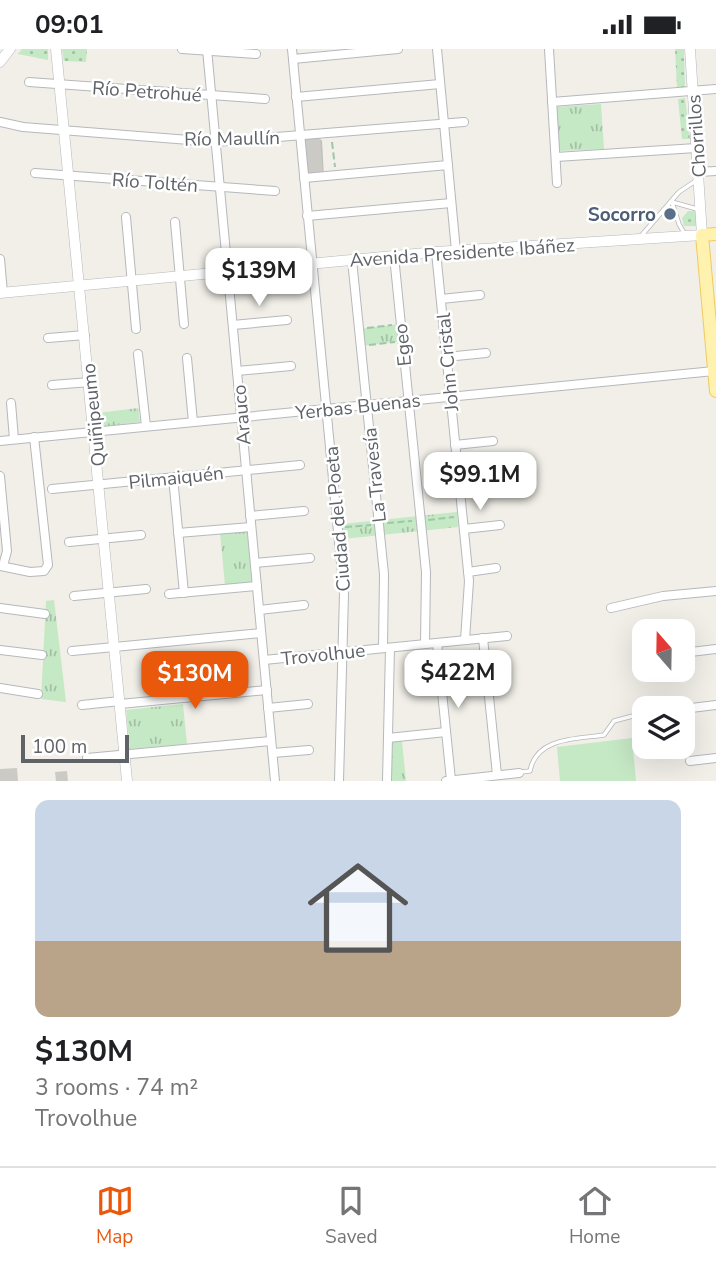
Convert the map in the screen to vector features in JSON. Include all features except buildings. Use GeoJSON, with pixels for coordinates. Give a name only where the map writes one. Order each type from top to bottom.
{"type":"FeatureCollection","features":[{"type":"Feature","properties":{"kind":"main road","name":"Avenida Presidente Ibáñez"},"geometry":{"type":"LineString","coordinates":[[702,235],[716,234]]}},
{"type":"Feature","properties":{"kind":"main road","name":"Chorrillos"},"geometry":{"type":"LineString","coordinates":[[702,235],[716,391]]}},
{"type":"Feature","properties":{"kind":"street"},"geometry":{"type":"LineString","coordinates":[[0,62],[10,49]]}},
{"type":"Feature","properties":{"kind":"street","name":"Quiñipeumo"},"geometry":{"type":"LineString","coordinates":[[56,49],[127,781]]}},
{"type":"Feature","properties":{"kind":"street"},"geometry":{"type":"LineString","coordinates":[[182,49],[256,54]]}},
{"type":"Feature","properties":{"kind":"street","name":"Ciudad del Poeta"},"geometry":{"type":"LineString","coordinates":[[292,49],[344,594],[339,781]]}},
{"type":"Feature","properties":{"kind":"street"},"geometry":{"type":"LineString","coordinates":[[293,59],[398,49]]}},
{"type":"Feature","properties":{"kind":"street"},"geometry":{"type":"LineString","coordinates":[[437,49],[456,251]]}},
{"type":"Feature","properties":{"kind":"street"},"geometry":{"type":"LineString","coordinates":[[549,49],[557,183]]}},
{"type":"Feature","properties":{"kind":"street","name":"Chorrillos"},"geometry":{"type":"LineString","coordinates":[[690,49],[702,235]]}},
{"type":"Feature","properties":{"kind":"street","name":"Arauco"},"geometry":{"type":"LineString","coordinates":[[207,50],[275,781]]}},
{"type":"Feature","properties":{"kind":"street","name":"Río Petrohué"},"geometry":{"type":"LineString","coordinates":[[29,82],[265,99]]}},
{"type":"Feature","properties":{"kind":"street"},"geometry":{"type":"LineString","coordinates":[[296,97],[440,84]]}},
{"type":"Feature","properties":{"kind":"street"},"geometry":{"type":"LineString","coordinates":[[552,102],[716,89]]}},
{"type":"Feature","properties":{"kind":"street","name":"Río Maullín"},"geometry":{"type":"LineString","coordinates":[[0,122],[64,131],[215,142],[464,122]]}},
{"type":"Feature","properties":{"kind":"street"},"geometry":{"type":"LineString","coordinates":[[556,157],[696,148]]}},
{"type":"Feature","properties":{"kind":"street"},"geometry":{"type":"LineString","coordinates":[[304,178],[448,165]]}},
{"type":"Feature","properties":{"kind":"street"},"geometry":{"type":"LineString","coordinates":[[698,176],[716,171]]}},
{"type":"Feature","properties":{"kind":"street","name":"Río Toltén"},"geometry":{"type":"LineString","coordinates":[[36,173],[275,191]]}},
{"type":"Feature","properties":{"kind":"street"},"geometry":{"type":"LineString","coordinates":[[307,216],[451,203]]}},
{"type":"Feature","properties":{"kind":"street"},"geometry":{"type":"LineString","coordinates":[[126,217],[136,329]]}},
{"type":"Feature","properties":{"kind":"street"},"geometry":{"type":"LineString","coordinates":[[175,222],[184,324]]}},
{"type":"Feature","properties":{"kind":"street","name":"Avenida Presidente Ibáñez"},"geometry":{"type":"LineString","coordinates":[[1,293],[436,252],[702,235]]}},
{"type":"Feature","properties":{"kind":"street","name":"John Cristal"},"geometry":{"type":"LineString","coordinates":[[436,252],[468,572],[465,640]]}},
{"type":"Feature","properties":{"kind":"street","name":"Egeo"},"geometry":{"type":"LineString","coordinates":[[394,256],[426,572],[425,644]]}},
{"type":"Feature","properties":{"kind":"street"},"geometry":{"type":"LineString","coordinates":[[0,259],[1,293]]}},
{"type":"Feature","properties":{"kind":"street","name":"La Travesía"},"geometry":{"type":"LineString","coordinates":[[352,260],[384,585],[387,781]]}},
{"type":"Feature","properties":{"kind":"street"},"geometry":{"type":"LineString","coordinates":[[441,299],[480,295]]}},
{"type":"Feature","properties":{"kind":"street"},"geometry":{"type":"LineString","coordinates":[[233,325],[287,320]]}},
{"type":"Feature","properties":{"kind":"street"},"geometry":{"type":"LineString","coordinates":[[48,338],[85,335]]}},
{"type":"Feature","properties":{"kind":"street"},"geometry":{"type":"LineString","coordinates":[[446,357],[486,353]]}},
{"type":"Feature","properties":{"kind":"street"},"geometry":{"type":"LineString","coordinates":[[138,354],[146,426]]}},
{"type":"Feature","properties":{"kind":"street"},"geometry":{"type":"LineString","coordinates":[[187,358],[193,422]]}},
{"type":"Feature","properties":{"kind":"street"},"geometry":{"type":"LineString","coordinates":[[237,371],[291,366]]}},
{"type":"Feature","properties":{"kind":"street","name":"Yerbas Buenas"},"geometry":{"type":"LineString","coordinates":[[0,441],[715,371]]}},
{"type":"Feature","properties":{"kind":"street"},"geometry":{"type":"LineString","coordinates":[[52,385],[90,382]]}},
{"type":"Feature","properties":{"kind":"street"},"geometry":{"type":"LineString","coordinates":[[11,403],[15,439]]}},
{"type":"Feature","properties":{"kind":"street"},"geometry":{"type":"LineString","coordinates":[[0,475],[8,551],[1,566],[30,572],[46,569],[34,437]]}},
{"type":"Feature","properties":{"kind":"street"},"geometry":{"type":"LineString","coordinates":[[455,446],[493,441]]}},
{"type":"Feature","properties":{"kind":"street","name":"Pilmaiquén"},"geometry":{"type":"LineString","coordinates":[[52,489],[300,465]]}},
{"type":"Feature","properties":{"kind":"street"},"geometry":{"type":"LineString","coordinates":[[173,477],[184,593]]}},
{"type":"Feature","properties":{"kind":"street"},"geometry":{"type":"LineString","coordinates":[[459,487],[496,483]]}},
{"type":"Feature","properties":{"kind":"street"},"geometry":{"type":"LineString","coordinates":[[250,516],[304,511]]}},
{"type":"Feature","properties":{"kind":"street"},"geometry":{"type":"LineString","coordinates":[[464,529],[500,525]]}},
{"type":"Feature","properties":{"kind":"street"},"geometry":{"type":"LineString","coordinates":[[178,533],[251,527]]}},
{"type":"Feature","properties":{"kind":"street"},"geometry":{"type":"LineString","coordinates":[[69,542],[141,535]]}},
{"type":"Feature","properties":{"kind":"street"},"geometry":{"type":"LineString","coordinates":[[255,563],[310,558]]}},
{"type":"Feature","properties":{"kind":"street"},"geometry":{"type":"LineString","coordinates":[[468,572],[496,568]]}},
{"type":"Feature","properties":{"kind":"street"},"geometry":{"type":"LineString","coordinates":[[169,594],[257,586]]}},
{"type":"Feature","properties":{"kind":"street"},"geometry":{"type":"LineString","coordinates":[[74,596],[146,589]]}},
{"type":"Feature","properties":{"kind":"street"},"geometry":{"type":"LineString","coordinates":[[611,608],[663,596],[716,591]]}},
{"type":"Feature","properties":{"kind":"street"},"geometry":{"type":"LineString","coordinates":[[259,610],[304,605]]}},
{"type":"Feature","properties":{"kind":"street"},"geometry":{"type":"LineString","coordinates":[[0,608],[45,614]]}},
{"type":"Feature","properties":{"kind":"street"},"geometry":{"type":"LineString","coordinates":[[72,651],[261,633]]}},
{"type":"Feature","properties":{"kind":"street","name":"Trovolhue"},"geometry":{"type":"LineString","coordinates":[[264,660],[507,636]]}},
{"type":"Feature","properties":{"kind":"street"},"geometry":{"type":"LineString","coordinates":[[483,638],[497,775]]}},
{"type":"Feature","properties":{"kind":"street"},"geometry":{"type":"LineString","coordinates":[[437,643],[449,781],[519,773]]}},
{"type":"Feature","properties":{"kind":"street"},"geometry":{"type":"LineString","coordinates":[[695,651],[716,649]]}},
{"type":"Feature","properties":{"kind":"street"},"geometry":{"type":"LineString","coordinates":[[0,650],[42,655]]}},
{"type":"Feature","properties":{"kind":"street"},"geometry":{"type":"LineString","coordinates":[[0,688],[38,694]]}},
{"type":"Feature","properties":{"kind":"street","name":"Trovolhue"},"geometry":{"type":"LineString","coordinates":[[82,705],[267,690]]}},
{"type":"Feature","properties":{"kind":"street"},"geometry":{"type":"LineString","coordinates":[[268,708],[308,704]]}},
{"type":"Feature","properties":{"kind":"street"},"geometry":{"type":"LineString","coordinates":[[695,708],[716,705]]}},
{"type":"Feature","properties":{"kind":"street"},"geometry":{"type":"LineString","coordinates":[[388,739],[446,731]]}},
{"type":"Feature","properties":{"kind":"street"},"geometry":{"type":"LineString","coordinates":[[88,758],[271,741]]}},
{"type":"Feature","properties":{"kind":"street"},"geometry":{"type":"LineString","coordinates":[[273,753],[309,750]]}},
{"type":"Feature","properties":{"kind":"street"},"geometry":{"type":"LineString","coordinates":[[690,761],[716,758]]}},
{"type":"Feature","properties":{"kind":"lane"},"geometry":{"type":"LineString","coordinates":[[635,239],[678,193],[698,176]]}},
{"type":"Feature","properties":{"kind":"lane"},"geometry":{"type":"LineString","coordinates":[[672,202],[700,210]]}},
{"type":"Feature","properties":{"kind":"lane"},"geometry":{"type":"LineString","coordinates":[[672,202],[686,236]]}},
{"type":"Feature","properties":{"kind":"lane"},"geometry":{"type":"LineString","coordinates":[[519,773],[530,771],[535,755],[543,748],[554,743],[604,735],[614,721],[632,716]]}},
{"type":"Feature","properties":{"kind":"path"},"geometry":{"type":"LineString","coordinates":[[331,134],[335,175]]}},
{"type":"Feature","properties":{"kind":"path"},"geometry":{"type":"LineString","coordinates":[[359,329],[400,324]]}},
{"type":"Feature","properties":{"kind":"path"},"geometry":{"type":"LineString","coordinates":[[361,346],[402,341]]}},
{"type":"Feature","properties":{"kind":"path"},"geometry":{"type":"LineString","coordinates":[[338,528],[462,516]]}},
{"type":"Feature","properties":{"kind":"green space"},"geometry":{"type":"Polygon","coordinates":[[[22,49],[48,49],[48,60],[18,54],[22,49]]]}},
{"type":"Feature","properties":{"kind":"green space"},"geometry":{"type":"Polygon","coordinates":[[[62,49],[87,49],[86,62],[64,61],[62,49]]]}},
{"type":"Feature","properties":{"kind":"green space"},"geometry":{"type":"Polygon","coordinates":[[[675,49],[684,49],[685,88],[677,88],[675,49]]]}},
{"type":"Feature","properties":{"kind":"green space"},"geometry":{"type":"Polygon","coordinates":[[[685,98],[690,139],[682,139],[678,99],[685,98]]]}},
{"type":"Feature","properties":{"kind":"green space"},"geometry":{"type":"Polygon","coordinates":[[[601,104],[604,149],[558,151],[555,107],[601,104]]]}},
{"type":"Feature","properties":{"kind":"green space"},"geometry":{"type":"Polygon","coordinates":[[[688,211],[696,211],[699,226],[684,226],[682,218],[688,211]]]}},
{"type":"Feature","properties":{"kind":"green space"},"geometry":{"type":"Polygon","coordinates":[[[400,324],[402,341],[361,346],[359,329],[400,324]]]}},
{"type":"Feature","properties":{"kind":"green space"},"geometry":{"type":"Polygon","coordinates":[[[138,408],[140,422],[99,427],[98,413],[138,408]]]}},
{"type":"Feature","properties":{"kind":"green space"},"geometry":{"type":"Polygon","coordinates":[[[457,512],[458,527],[343,539],[342,524],[457,512]]]}},
{"type":"Feature","properties":{"kind":"green space"},"geometry":{"type":"Polygon","coordinates":[[[247,530],[252,583],[225,585],[220,533],[247,530]]]}},
{"type":"Feature","properties":{"kind":"green space"},"geometry":{"type":"Polygon","coordinates":[[[54,600],[66,702],[41,699],[46,601],[54,600]]]}},
{"type":"Feature","properties":{"kind":"green space"},"geometry":{"type":"Polygon","coordinates":[[[183,704],[187,744],[130,749],[126,710],[183,704]]]}},
{"type":"Feature","properties":{"kind":"green space"},"geometry":{"type":"Polygon","coordinates":[[[632,738],[636,781],[560,781],[557,747],[632,738]]]}},
{"type":"Feature","properties":{"kind":"green space"},"geometry":{"type":"Polygon","coordinates":[[[402,741],[406,781],[389,781],[391,742],[402,741]]]}},
{"type":"Feature","properties":{"kind":"place","name":"Socorro"},"geometry":{"type":"Point","coordinates":[670,214]}}]}
